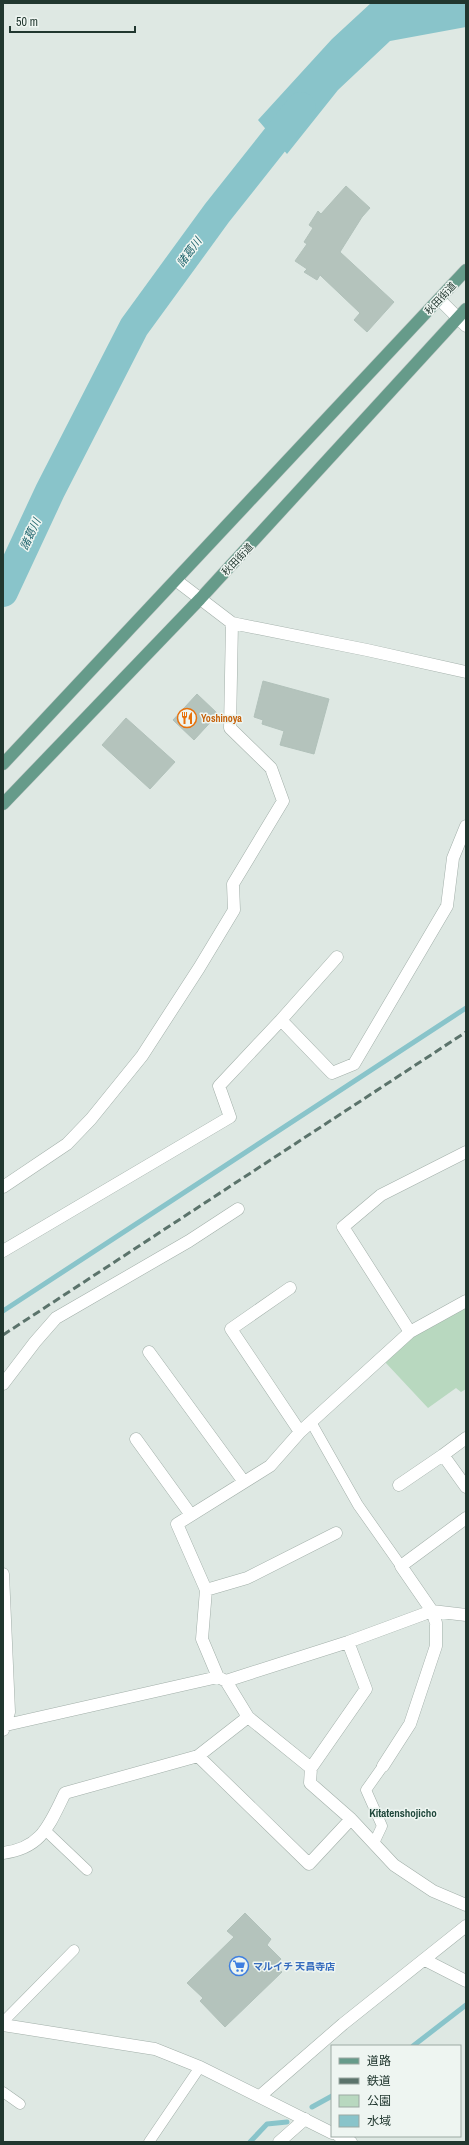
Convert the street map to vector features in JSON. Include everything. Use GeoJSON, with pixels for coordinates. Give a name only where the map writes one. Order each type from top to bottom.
{"type":"FeatureCollection","features":[{"type":"Feature","properties":{"kind":"main road","name":"秋田街道"},"geometry":{"type":"LineString","coordinates":[[3,764],[177,581],[466,270]]}},
{"type":"Feature","properties":{"kind":"main road","name":"秋田街道"},"geometry":{"type":"LineString","coordinates":[[3,804],[200,599],[462,322],[466,309]]}},
{"type":"Feature","properties":{"kind":"street"},"geometry":{"type":"LineString","coordinates":[[439,299],[462,322]]}},
{"type":"Feature","properties":{"kind":"street"},"geometry":{"type":"LineString","coordinates":[[177,581],[232,623],[367,650],[466,672]]}},
{"type":"Feature","properties":{"kind":"street"},"geometry":{"type":"LineString","coordinates":[[3,1187],[67,1144],[91,1120],[142,1056],[199,968],[234,910],[234,884],[283,801],[271,768],[230,728],[232,623]]}},
{"type":"Feature","properties":{"kind":"street"},"geometry":{"type":"LineString","coordinates":[[281,1020],[332,1073],[354,1064],[447,906],[453,858],[466,826]]}},
{"type":"Feature","properties":{"kind":"street"},"geometry":{"type":"LineString","coordinates":[[3,1251],[230,1117],[220,1086],[337,957]]}},
{"type":"Feature","properties":{"kind":"street"},"geometry":{"type":"LineString","coordinates":[[410,1332],[343,1227],[381,1195],[466,1152]]}},
{"type":"Feature","properties":{"kind":"street"},"geometry":{"type":"LineString","coordinates":[[3,1384],[34,1342],[56,1318],[238,1209]]}},
{"type":"Feature","properties":{"kind":"street"},"geometry":{"type":"LineString","coordinates":[[290,1288],[231,1329],[300,1432]]}},
{"type":"Feature","properties":{"kind":"street"},"geometry":{"type":"LineString","coordinates":[[310,1768],[248,1717],[222,1679],[202,1639],[206,1590],[178,1524],[270,1466],[300,1432],[410,1332],[466,1301]]}},
{"type":"Feature","properties":{"kind":"street"},"geometry":{"type":"LineString","coordinates":[[149,1352],[244,1482]]}},
{"type":"Feature","properties":{"kind":"street"},"geometry":{"type":"LineString","coordinates":[[399,1486],[466,1438]]}},
{"type":"Feature","properties":{"kind":"street"},"geometry":{"type":"LineString","coordinates":[[136,1439],[191,1515]]}},
{"type":"Feature","properties":{"kind":"street"},"geometry":{"type":"LineString","coordinates":[[443,1455],[466,1487]]}},
{"type":"Feature","properties":{"kind":"street"},"geometry":{"type":"LineString","coordinates":[[383,1766],[410,1724],[436,1646],[436,1623],[432,1611],[401,1566],[466,1518]]}},
{"type":"Feature","properties":{"kind":"street"},"geometry":{"type":"LineString","coordinates":[[206,1590],[247,1578],[336,1533]]}},
{"type":"Feature","properties":{"kind":"street"},"geometry":{"type":"LineString","coordinates":[[3,1574],[9,1712],[4,1728]]}},
{"type":"Feature","properties":{"kind":"street"},"geometry":{"type":"LineString","coordinates":[[4,1728],[222,1679],[348,1642],[432,1611],[466,1615]]}},
{"type":"Feature","properties":{"kind":"street"},"geometry":{"type":"LineString","coordinates":[[348,1642],[366,1689],[310,1768],[310,1783],[351,1819],[394,1865],[433,1891],[466,1905]]}},
{"type":"Feature","properties":{"kind":"street"},"geometry":{"type":"LineString","coordinates":[[3,1854],[20,1851],[46,1831],[65,1793],[198,1756],[248,1717]]}},
{"type":"Feature","properties":{"kind":"street"},"geometry":{"type":"LineString","coordinates":[[198,1756],[309,1864],[351,1819]]}},
{"type":"Feature","properties":{"kind":"street"},"geometry":{"type":"LineString","coordinates":[[260,2096],[343,2024],[466,1926]]}},
{"type":"Feature","properties":{"kind":"street"},"geometry":{"type":"LineString","coordinates":[[425,1960],[466,1981]]}},
{"type":"Feature","properties":{"kind":"street"},"geometry":{"type":"LineString","coordinates":[[3,2025],[155,2049],[200,2067],[331,2132]]}},
{"type":"Feature","properties":{"kind":"street"},"geometry":{"type":"LineString","coordinates":[[279,2142],[305,2119]]}},
{"type":"Feature","properties":{"kind":"street"},"geometry":{"type":"LineString","coordinates":[[341,2137],[351,2142]]}},
{"type":"Feature","properties":{"kind":"lane"},"geometry":{"type":"LineString","coordinates":[[311,1422],[358,1505],[401,1566]]}},
{"type":"Feature","properties":{"kind":"lane"},"geometry":{"type":"LineString","coordinates":[[374,1843],[382,1826],[366,1790],[383,1766]]}},
{"type":"Feature","properties":{"kind":"lane"},"geometry":{"type":"LineString","coordinates":[[46,1831],[86,1870]]}},
{"type":"Feature","properties":{"kind":"lane"},"geometry":{"type":"LineString","coordinates":[[3,2022],[74,1950]]}},
{"type":"Feature","properties":{"kind":"lane"},"geometry":{"type":"LineString","coordinates":[[149,2142],[200,2067]]}},
{"type":"Feature","properties":{"kind":"lane"},"geometry":{"type":"LineString","coordinates":[[3,2092],[20,2104]]}},
{"type":"Feature","properties":{"kind":"green space"},"geometry":{"type":"Polygon","coordinates":[[[464,1307],[466,1311],[466,1389],[461,1392],[456,1388],[428,1408],[385,1362],[412,1335],[464,1307]]]}},
{"type":"Feature","properties":{"kind":"water"},"geometry":{"type":"Polygon","coordinates":[[[371,3],[466,3],[466,27],[390,41],[338,90],[287,154],[258,120],[332,39],[371,3]]]}},
{"type":"Feature","properties":{"kind":"building"},"geometry":{"type":"Polygon","coordinates":[[[346,186],[370,208],[362,217],[340,252],[394,302],[367,332],[354,320],[360,313],[320,275],[317,280],[304,272],[307,269],[295,261],[307,244],[304,242],[313,228],[309,225],[318,211],[321,214],[346,186]]]}},
{"type":"Feature","properties":{"kind":"building"},"geometry":{"type":"Polygon","coordinates":[[[263,681],[329,699],[314,754],[280,745],[284,731],[262,724],[263,720],[254,717],[263,681]]]}},
{"type":"Feature","properties":{"kind":"building"},"geometry":{"type":"Polygon","coordinates":[[[197,694],[218,714],[194,740],[173,720],[197,694]]]}},
{"type":"Feature","properties":{"kind":"building"},"geometry":{"type":"Polygon","coordinates":[[[126,718],[175,762],[150,789],[102,745],[126,718]]]}},
{"type":"Feature","properties":{"kind":"building"},"geometry":{"type":"Polygon","coordinates":[[[245,1913],[271,1939],[267,1945],[281,1959],[275,1966],[282,1972],[225,2027],[200,2001],[203,1998],[187,1983],[234,1937],[227,1931],[245,1913]]]}},
{"type":"Feature","properties":{"kind":"waterway","name":"諸葛川"},"geometry":{"type":"LineString","coordinates":[[3,592],[50,491],[134,327],[217,213],[301,107]]}},
{"type":"Feature","properties":{"kind":"waterway"},"geometry":{"type":"LineString","coordinates":[[3,1311],[466,1008]]}},
{"type":"Feature","properties":{"kind":"waterway"},"geometry":{"type":"LineString","coordinates":[[414,2045],[466,2005]]}},
{"type":"Feature","properties":{"kind":"waterway"},"geometry":{"type":"LineString","coordinates":[[312,2107],[331,2097]]}},
{"type":"Feature","properties":{"kind":"waterway"},"geometry":{"type":"LineString","coordinates":[[250,2142],[267,2124],[287,2122]]}},
{"type":"Feature","properties":{"kind":"railway"},"geometry":{"type":"LineString","coordinates":[[3,1335],[466,1032]]}},
{"type":"Feature","properties":{"kind":"place","name":"Yoshinoya"},"geometry":{"type":"Point","coordinates":[187,718]}},
{"type":"Feature","properties":{"kind":"place","name":"マルイチ 天昌寺店"},"geometry":{"type":"Point","coordinates":[239,1966]}},
{"type":"Feature","properties":{"kind":"district","name":"Kitatenshojicho"},"geometry":{"type":"Point","coordinates":[403,1813]}}]}
